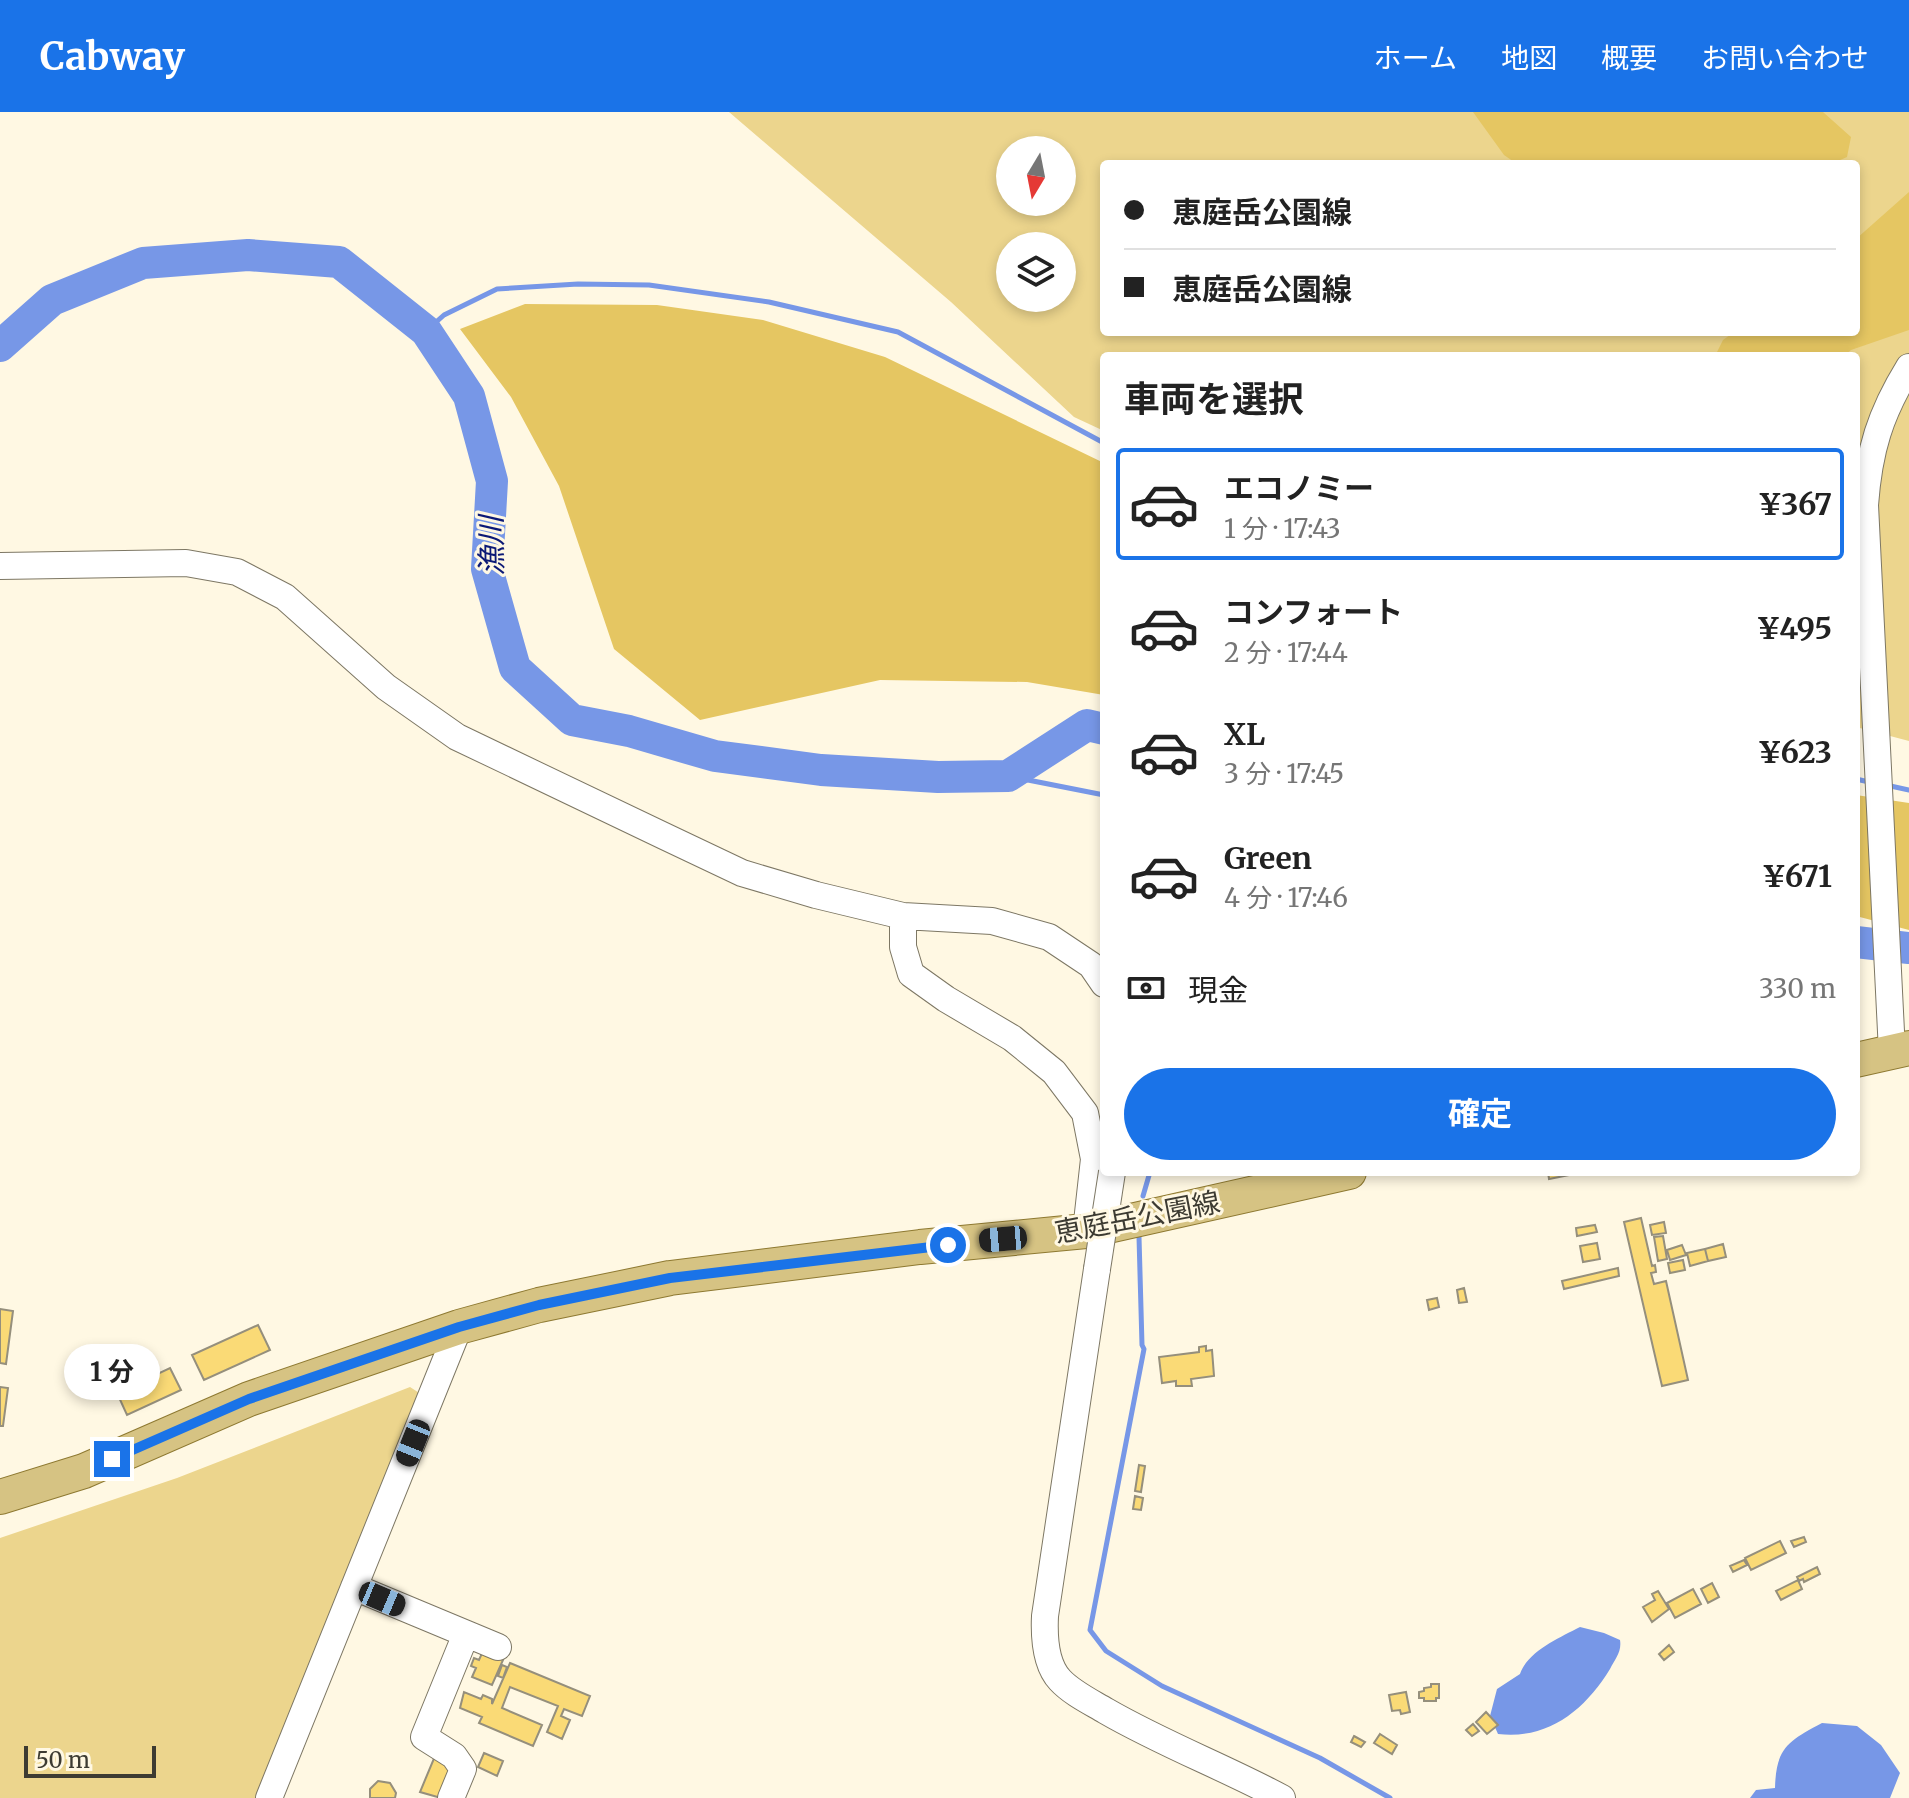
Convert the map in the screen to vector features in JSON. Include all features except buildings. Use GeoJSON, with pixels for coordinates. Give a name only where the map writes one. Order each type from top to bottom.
{"type":"FeatureCollection","features":[{"type":"Feature","properties":{"kind":"main road"},"geometry":{"type":"LineString","coordinates":[[1860,1059],[1901,1050]]}},
{"type":"Feature","properties":{"kind":"main road","name":"恵庭岳公園線"},"geometry":{"type":"LineString","coordinates":[[0,1497],[84,1471],[249,1399],[459,1327],[539,1305],[670,1278],[920,1247],[1086,1231],[1331,1176]]}},
{"type":"Feature","properties":{"kind":"street"},"geometry":{"type":"LineString","coordinates":[[1901,1050],[1888,980],[1865,505],[1867,467],[1881,421],[1891,396],[1909,367]]}},
{"type":"Feature","properties":{"kind":"street"},"geometry":{"type":"LineString","coordinates":[[0,566],[186,563],[237,572],[285,597],[386,687],[457,737],[742,873],[903,916],[992,921],[1049,937],[1091,965],[1100,978]]}},
{"type":"Feature","properties":{"kind":"street"},"geometry":{"type":"LineString","coordinates":[[903,916],[903,947],[911,974],[1022,1046],[1054,1072],[1085,1113],[1094,1159],[1086,1231]]}},
{"type":"Feature","properties":{"kind":"street"},"geometry":{"type":"LineString","coordinates":[[1111,1176],[1045,1616],[1047,1655],[1058,1679],[1078,1694],[1146,1734],[1282,1798]]}},
{"type":"Feature","properties":{"kind":"street"},"geometry":{"type":"LineString","coordinates":[[269,1798],[459,1327]]}},
{"type":"Feature","properties":{"kind":"street"},"geometry":{"type":"LineString","coordinates":[[354,1587],[498,1647]]}},
{"type":"Feature","properties":{"kind":"street"},"geometry":{"type":"LineString","coordinates":[[451,1798],[463,1769],[454,1756],[424,1737],[466,1634]]}},
{"type":"Feature","properties":{"kind":"shaded area"},"geometry":{"type":"Polygon","coordinates":[[[729,112],[1909,112],[1909,741],[1860,728],[1860,352],[1100,352],[1100,429],[1074,417],[951,302],[729,112]]]}},
{"type":"Feature","properties":{"kind":"shaded area"},"geometry":{"type":"Polygon","coordinates":[[[1473,112],[1823,112],[1851,137],[1847,157],[1840,160],[1511,160],[1504,155],[1473,112]]]}},
{"type":"Feature","properties":{"kind":"shaded area"},"geometry":{"type":"Polygon","coordinates":[[[1909,192],[1909,330],[1849,352],[1717,352],[1728,336],[1860,336],[1860,235],[1909,192]]]}},
{"type":"Feature","properties":{"kind":"shaded area"},"geometry":{"type":"Polygon","coordinates":[[[525,304],[657,305],[763,320],[885,357],[1100,461],[1100,694],[1027,682],[880,680],[700,720],[614,649],[559,486],[511,397],[460,329],[525,304]]]}},
{"type":"Feature","properties":{"kind":"shaded area"},"geometry":{"type":"Polygon","coordinates":[[[1860,796],[1909,803],[1909,930],[1860,917],[1860,796]]]}},
{"type":"Feature","properties":{"kind":"shaded area"},"geometry":{"type":"Polygon","coordinates":[[[410,1387],[424,1396],[259,1798],[0,1798],[0,1538],[177,1478],[410,1387]]]}},
{"type":"Feature","properties":{"kind":"water"},"geometry":{"type":"Polygon","coordinates":[[[1580,1627],[1620,1640],[1618,1655],[1600,1684],[1577,1709],[1549,1727],[1516,1735],[1498,1734],[1490,1716],[1497,1689],[1520,1674],[1537,1652],[1580,1627]]]}},
{"type":"Feature","properties":{"kind":"water"},"geometry":{"type":"Polygon","coordinates":[[[1822,1723],[1857,1726],[1881,1745],[1900,1773],[1890,1798],[1750,1798],[1756,1790],[1775,1788],[1778,1764],[1786,1747],[1822,1723]]]}},
{"type":"Feature","properties":{"kind":"waterway","name":"漁川"},"geometry":{"type":"LineString","coordinates":[[0,346],[52,300],[143,263],[248,255],[339,262],[426,331],[469,396],[492,481],[487,569],[515,668],[572,720],[629,731],[715,756],[821,770],[938,777],[1008,776],[1087,725],[1100,728]]}},
{"type":"Feature","properties":{"kind":"waterway"},"geometry":{"type":"LineString","coordinates":[[426,331],[444,315],[497,289],[578,284],[649,285],[769,302],[898,332],[1100,441]]}},
{"type":"Feature","properties":{"kind":"waterway"},"geometry":{"type":"LineString","coordinates":[[1008,776],[1100,794]]}},
{"type":"Feature","properties":{"kind":"waterway"},"geometry":{"type":"LineString","coordinates":[[1860,780],[1869,782]]}},
{"type":"Feature","properties":{"kind":"waterway"},"geometry":{"type":"LineString","coordinates":[[1886,785],[1909,790]]}},
{"type":"Feature","properties":{"kind":"waterway","name":"漁川"},"geometry":{"type":"LineString","coordinates":[[1860,942],[1909,948]]}},
{"type":"Feature","properties":{"kind":"waterway"},"geometry":{"type":"LineString","coordinates":[[1143,1196],[1149,1176]]}},
{"type":"Feature","properties":{"kind":"waterway"},"geometry":{"type":"LineString","coordinates":[[1139,1237],[1144,1349],[1090,1630],[1106,1651],[1162,1686],[1320,1758],[1390,1798]]}},
{"type":"Feature","properties":{"kind":"route"},"geometry":{"type":"LineString","coordinates":[[112,1459],[249,1399],[459,1327],[539,1305],[670,1278],[948,1245]]}}]}
